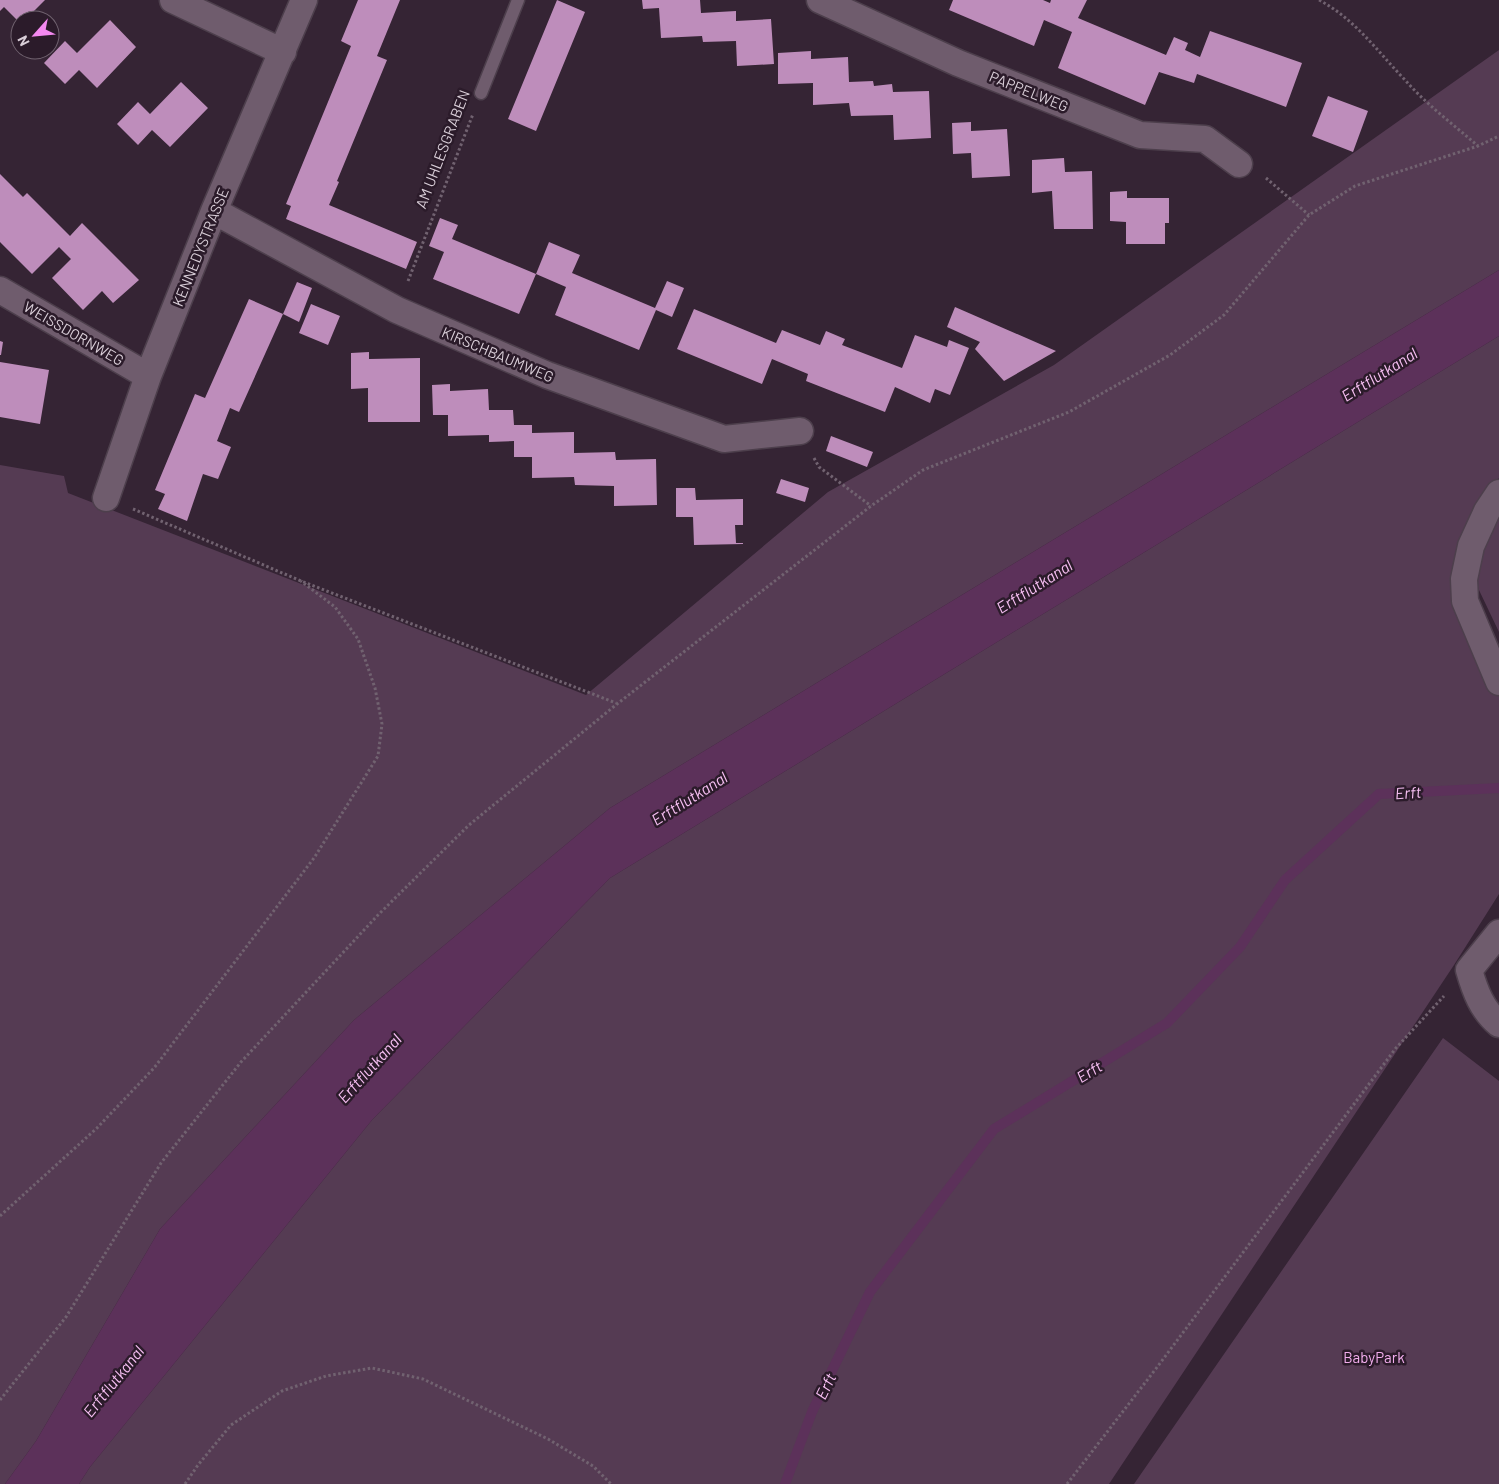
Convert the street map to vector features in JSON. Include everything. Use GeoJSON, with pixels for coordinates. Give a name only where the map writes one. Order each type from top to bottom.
{"type":"FeatureCollection","features":[{"type":"Feature","properties":{"kind":"street"},"geometry":{"type":"LineString","coordinates":[[174,0],[282,52]]}},
{"type":"Feature","properties":{"kind":"street","name":"KENNEDYSTRASSE"},"geometry":{"type":"LineString","coordinates":[[106,498],[148,376],[214,211],[304,0]]}},
{"type":"Feature","properties":{"kind":"street","name":"PAPPELWEG"},"geometry":{"type":"LineString","coordinates":[[820,0],[958,63],[1140,135],[1205,139],[1239,164]]}},
{"type":"Feature","properties":{"kind":"street","name":"KIRSCHBAUMWEG"},"geometry":{"type":"LineString","coordinates":[[214,211],[397,310],[547,375],[724,439],[800,431]]}},
{"type":"Feature","properties":{"kind":"street","name":"WEISSDORNWEG"},"geometry":{"type":"LineString","coordinates":[[0,290],[148,376]]}},
{"type":"Feature","properties":{"kind":"street"},"geometry":{"type":"LineString","coordinates":[[1499,493],[1487,510],[1471,546],[1464,579],[1465,601],[1499,682]]}},
{"type":"Feature","properties":{"kind":"street"},"geometry":{"type":"LineString","coordinates":[[1499,933],[1469,970],[1475,993],[1492,1018],[1499,1024]]}},
{"type":"Feature","properties":{"kind":"lane","name":"AM UHLESGRABEN"},"geometry":{"type":"LineString","coordinates":[[481,92],[518,0]]}},
{"type":"Feature","properties":{"kind":"path"},"geometry":{"type":"LineString","coordinates":[[1319,0],[1330,5],[1366,36],[1407,83],[1478,146]]}},
{"type":"Feature","properties":{"kind":"path","name":"AM UHLESGRABEN"},"geometry":{"type":"LineString","coordinates":[[397,310],[481,92]]}},
{"type":"Feature","properties":{"kind":"path"},"geometry":{"type":"LineString","coordinates":[[0,1400],[66,1317],[160,1163],[241,1062],[378,915],[469,825],[617,704],[871,506],[923,470],[1069,412],[1170,355],[1224,315],[1308,215],[1355,186],[1478,146],[1499,136]]}},
{"type":"Feature","properties":{"kind":"path"},"geometry":{"type":"LineString","coordinates":[[1239,164],[1272,181],[1308,215]]}},
{"type":"Feature","properties":{"kind":"path"},"geometry":{"type":"LineString","coordinates":[[819,467],[871,506]]}},
{"type":"Feature","properties":{"kind":"path"},"geometry":{"type":"LineString","coordinates":[[106,498],[301,581],[617,704]]}},
{"type":"Feature","properties":{"kind":"path"},"geometry":{"type":"LineString","coordinates":[[0,1216],[97,1128],[154,1068],[314,858],[378,756],[382,724],[375,688],[358,639],[335,607],[301,581]]}},
{"type":"Feature","properties":{"kind":"path"},"geometry":{"type":"LineString","coordinates":[[1066,1484],[1158,1366],[1396,1048],[1469,970]]}},
{"type":"Feature","properties":{"kind":"path"},"geometry":{"type":"LineString","coordinates":[[185,1484],[230,1425],[282,1391],[326,1376],[372,1368],[423,1378],[548,1439],[593,1466],[611,1484]]}},
{"type":"Feature","properties":{"kind":"green space"},"geometry":{"type":"Polygon","coordinates":[[[1499,50],[1499,270],[610,808],[354,1020],[160,1229],[36,1441],[5,1484],[0,1484],[0,465],[64,476],[68,493],[586,695],[828,492],[1054,365],[1499,50]]]}},
{"type":"Feature","properties":{"kind":"green space"},"geometry":{"type":"Polygon","coordinates":[[[1499,336],[1499,478],[1493,484],[1461,540],[1499,693],[1499,894],[1454,965],[1109,1484],[79,1484],[90,1467],[372,1120],[610,878],[1499,336]]]}},
{"type":"Feature","properties":{"kind":"green space"},"geometry":{"type":"Polygon","coordinates":[[[1499,506],[1499,632],[1478,588],[1475,568],[1499,506]]]}},
{"type":"Feature","properties":{"kind":"green space","name":"BabyPark"},"geometry":{"type":"Polygon","coordinates":[[[1443,1038],[1499,1081],[1499,1484],[1134,1484],[1443,1038]]]}},
{"type":"Feature","properties":{"kind":"water","name":"Erftflutkanal"},"geometry":{"type":"Polygon","coordinates":[[[1499,270],[1499,336],[610,878],[372,1120],[90,1467],[79,1484],[5,1484],[36,1441],[160,1229],[354,1020],[610,808],[1499,270]]]}},
{"type":"Feature","properties":{"kind":"building"},"geometry":{"type":"Polygon","coordinates":[[[0,0],[45,0],[35,10],[10,10],[10,13],[4,7],[0,11],[0,0]]]}},
{"type":"Feature","properties":{"kind":"building"},"geometry":{"type":"Polygon","coordinates":[[[358,0],[400,0],[377,56],[387,60],[329,205],[417,242],[406,269],[286,219],[291,206],[286,204],[351,46],[341,41],[358,0]]]}},
{"type":"Feature","properties":{"kind":"building"},"geometry":{"type":"Polygon","coordinates":[[[557,0],[585,12],[536,131],[508,119],[557,0]]]}},
{"type":"Feature","properties":{"kind":"building"},"geometry":{"type":"Polygon","coordinates":[[[642,0],[700,0],[701,13],[736,11],[736,21],[771,19],[774,64],[737,66],[736,41],[703,42],[702,36],[661,38],[659,8],[643,9],[642,0]]]}},
{"type":"Feature","properties":{"kind":"building"},"geometry":{"type":"Polygon","coordinates":[[[953,0],[1043,0],[1050,3],[1051,0],[1087,0],[1078,18],[1166,55],[1174,37],[1188,43],[1185,50],[1200,57],[1210,31],[1302,63],[1286,107],[1197,74],[1194,83],[1159,72],[1145,105],[1058,68],[1072,32],[1044,20],[1034,46],[949,10],[953,0]]]}},
{"type":"Feature","properties":{"kind":"building"},"geometry":{"type":"Polygon","coordinates":[[[110,20],[136,47],[97,88],[79,70],[65,84],[44,63],[47,60],[60,60],[60,46],[65,41],[77,53],[110,20]]]}},
{"type":"Feature","properties":{"kind":"building"},"geometry":{"type":"Polygon","coordinates":[[[811,51],[811,59],[848,57],[849,82],[873,81],[874,86],[892,84],[893,92],[929,91],[931,138],[894,140],[893,115],[851,116],[849,103],[813,105],[813,83],[778,84],[778,53],[811,51]]]}},
{"type":"Feature","properties":{"kind":"building"},"geometry":{"type":"Polygon","coordinates":[[[181,82],[208,108],[170,147],[152,130],[138,145],[117,124],[138,102],[150,114],[181,82]]]}},
{"type":"Feature","properties":{"kind":"building"},"geometry":{"type":"Polygon","coordinates":[[[1328,96],[1368,111],[1353,152],[1312,136],[1328,96]]]}},
{"type":"Feature","properties":{"kind":"building"},"geometry":{"type":"Polygon","coordinates":[[[971,122],[971,131],[1007,129],[1010,176],[972,178],[971,153],[953,154],[952,123],[971,122]]]}},
{"type":"Feature","properties":{"kind":"building"},"geometry":{"type":"Polygon","coordinates":[[[1064,158],[1065,172],[1092,171],[1093,229],[1054,229],[1052,191],[1032,193],[1032,160],[1064,158]]]}},
{"type":"Feature","properties":{"kind":"building"},"geometry":{"type":"Polygon","coordinates":[[[0,174],[23,197],[27,193],[70,236],[82,223],[139,280],[113,303],[102,291],[83,310],[52,278],[71,259],[59,247],[32,274],[0,242],[0,174]]]}},
{"type":"Feature","properties":{"kind":"building"},"geometry":{"type":"Polygon","coordinates":[[[1127,191],[1127,198],[1169,198],[1169,223],[1165,223],[1165,244],[1126,244],[1126,222],[1110,221],[1110,192],[1127,191]]]}},
{"type":"Feature","properties":{"kind":"building"},"geometry":{"type":"Polygon","coordinates":[[[440,218],[458,225],[452,239],[536,274],[519,314],[433,279],[444,252],[429,246],[440,218]]]}},
{"type":"Feature","properties":{"kind":"building"},"geometry":{"type":"Polygon","coordinates":[[[549,242],[580,255],[572,273],[655,308],[667,281],[684,288],[672,317],[656,310],[639,350],[555,315],[566,287],[536,274],[549,242]]]}},
{"type":"Feature","properties":{"kind":"building"},"geometry":{"type":"Polygon","coordinates":[[[297,282],[312,288],[299,322],[283,314],[297,282]]]}},
{"type":"Feature","properties":{"kind":"building"},"geometry":{"type":"Polygon","coordinates":[[[249,299],[283,314],[239,412],[230,408],[217,441],[231,447],[218,479],[203,474],[187,521],[158,509],[165,494],[155,490],[195,394],[205,398],[249,299]]]}},
{"type":"Feature","properties":{"kind":"building"},"geometry":{"type":"Polygon","coordinates":[[[311,304],[340,316],[328,345],[299,333],[311,304]]]}},
{"type":"Feature","properties":{"kind":"building"},"geometry":{"type":"Polygon","coordinates":[[[955,307],[1056,351],[1004,381],[975,349],[980,342],[947,327],[955,307]]]}},
{"type":"Feature","properties":{"kind":"building"},"geometry":{"type":"Polygon","coordinates":[[[694,309],[776,343],[782,330],[820,345],[826,331],[845,339],[842,345],[902,368],[915,335],[947,347],[949,340],[969,348],[950,395],[935,389],[930,403],[895,387],[885,412],[806,381],[808,374],[772,359],[762,384],[677,349],[694,309]]]}},
{"type":"Feature","properties":{"kind":"building"},"geometry":{"type":"Polygon","coordinates":[[[0,341],[3,342],[1,355],[0,355],[0,341]]]}},
{"type":"Feature","properties":{"kind":"building"},"geometry":{"type":"Polygon","coordinates":[[[369,352],[369,359],[420,358],[420,422],[368,422],[368,388],[351,389],[351,353],[369,352]]]}},
{"type":"Feature","properties":{"kind":"building"},"geometry":{"type":"Polygon","coordinates":[[[0,362],[49,370],[40,424],[0,417],[0,362]]]}},
{"type":"Feature","properties":{"kind":"building"},"geometry":{"type":"Polygon","coordinates":[[[450,384],[450,391],[488,389],[489,410],[513,410],[514,425],[532,425],[532,433],[574,432],[574,453],[615,452],[616,460],[656,459],[657,505],[614,506],[614,486],[575,485],[574,477],[532,478],[532,457],[514,457],[514,441],[489,442],[489,435],[448,436],[448,415],[433,415],[432,385],[450,384]]]}},
{"type":"Feature","properties":{"kind":"building"},"geometry":{"type":"Polygon","coordinates":[[[831,436],[873,452],[867,467],[826,451],[831,436]]]}},
{"type":"Feature","properties":{"kind":"building"},"geometry":{"type":"Polygon","coordinates":[[[781,479],[809,488],[805,502],[776,493],[781,479]]]}},
{"type":"Feature","properties":{"kind":"building"},"geometry":{"type":"Polygon","coordinates":[[[676,488],[695,488],[696,500],[743,499],[743,525],[735,525],[736,543],[743,544],[694,545],[693,517],[676,517],[676,488]]]}},
{"type":"Feature","properties":{"kind":"waterway","name":"Erft"},"geometry":{"type":"LineString","coordinates":[[785,1484],[812,1412],[870,1292],[994,1129],[1167,1023],[1240,947],[1285,880],[1379,794],[1499,788]]}}]}
